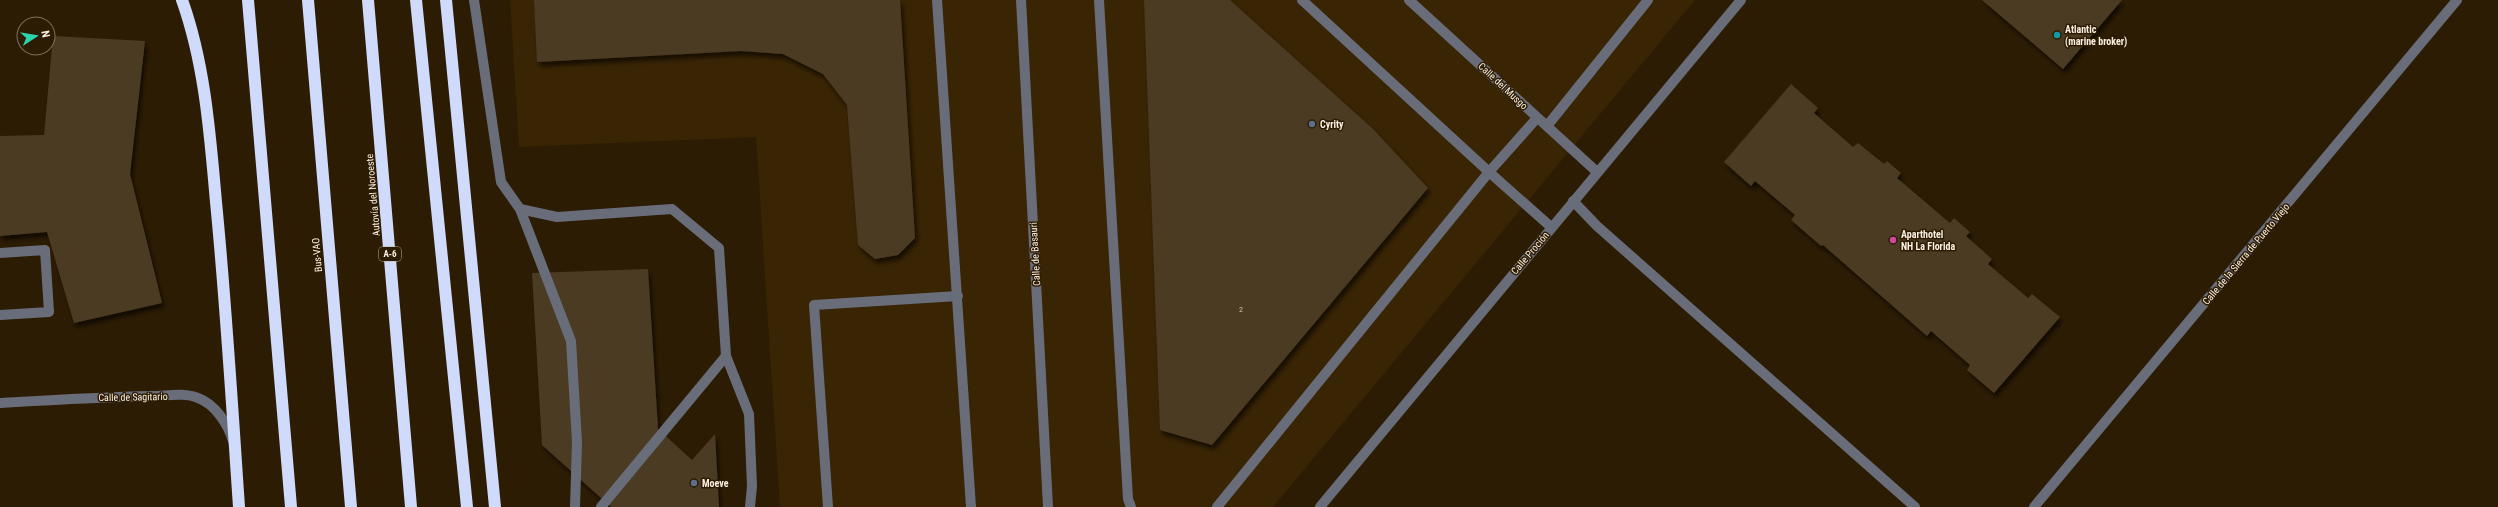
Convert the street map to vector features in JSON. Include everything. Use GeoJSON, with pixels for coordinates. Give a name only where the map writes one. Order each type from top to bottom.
{"type":"FeatureCollection","features":[{"type":"Feature","properties":{"kind":"highway"},"geometry":{"type":"LineString","coordinates":[[182,0],[197,51],[212,159],[226,305],[239,507]]}},
{"type":"Feature","properties":{"kind":"highway"},"geometry":{"type":"LineString","coordinates":[[248,0],[291,507]]}},
{"type":"Feature","properties":{"kind":"highway","name":"Bus-VAO"},"geometry":{"type":"LineString","coordinates":[[308,0],[351,507]]}},
{"type":"Feature","properties":{"kind":"highway","name":"Autovía del Noroeste"},"geometry":{"type":"LineString","coordinates":[[368,0],[412,507]]}},
{"type":"Feature","properties":{"kind":"highway"},"geometry":{"type":"LineString","coordinates":[[416,0],[467,507]]}},
{"type":"Feature","properties":{"kind":"highway"},"geometry":{"type":"LineString","coordinates":[[446,0],[462,153],[495,507]]}},
{"type":"Feature","properties":{"kind":"street"},"geometry":{"type":"LineString","coordinates":[[474,0],[501,182],[520,209],[571,341],[577,442],[575,507]]}},
{"type":"Feature","properties":{"kind":"street"},"geometry":{"type":"LineString","coordinates":[[937,0],[971,507]]}},
{"type":"Feature","properties":{"kind":"street","name":"Calle de Basauri"},"geometry":{"type":"LineString","coordinates":[[1021,0],[1048,507]]}},
{"type":"Feature","properties":{"kind":"street"},"geometry":{"type":"LineString","coordinates":[[1099,0],[1128,499],[1131,507]]}},
{"type":"Feature","properties":{"kind":"street"},"geometry":{"type":"LineString","coordinates":[[1302,0],[1551,227]]}},
{"type":"Feature","properties":{"kind":"street","name":"Calle del Musgo"},"geometry":{"type":"LineString","coordinates":[[1409,0],[1597,172]]}},
{"type":"Feature","properties":{"kind":"street"},"geometry":{"type":"LineString","coordinates":[[1547,126],[1648,0]]}},
{"type":"Feature","properties":{"kind":"street","name":"Calle Proción"},"geometry":{"type":"LineString","coordinates":[[1320,507],[1741,0]]}},
{"type":"Feature","properties":{"kind":"street","name":"Calle de la Sierra de Puerto Viejo"},"geometry":{"type":"LineString","coordinates":[[2034,507],[2457,0]]}},
{"type":"Feature","properties":{"kind":"street"},"geometry":{"type":"LineString","coordinates":[[1216,507],[1489,172],[1537,118]]}},
{"type":"Feature","properties":{"kind":"street"},"geometry":{"type":"LineString","coordinates":[[1573,201],[1597,226],[1915,507]]}},
{"type":"Feature","properties":{"kind":"street"},"geometry":{"type":"LineString","coordinates":[[520,209],[557,217],[672,209],[719,248],[726,356],[749,414],[752,486],[750,507]]}},
{"type":"Feature","properties":{"kind":"street"},"geometry":{"type":"LineString","coordinates":[[0,253],[45,250],[49,312],[0,315]]}},
{"type":"Feature","properties":{"kind":"street"},"geometry":{"type":"LineString","coordinates":[[828,507],[814,305],[958,296]]}},
{"type":"Feature","properties":{"kind":"street"},"geometry":{"type":"LineString","coordinates":[[600,507],[726,356]]}},
{"type":"Feature","properties":{"kind":"street","name":"Calle de Sagitario"},"geometry":{"type":"LineString","coordinates":[[0,403],[108,397],[192,396],[199,398],[210,405],[223,420],[231,436],[235,451]]}},
{"type":"Feature","properties":{"kind":"shaded area"},"geometry":{"type":"Polygon","coordinates":[[[510,0],[1695,0],[1273,507],[780,507],[756,137],[519,147],[510,0]]]}},
{"type":"Feature","properties":{"kind":"building"},"geometry":{"type":"Polygon","coordinates":[[[534,0],[900,0],[915,238],[898,255],[875,259],[858,245],[847,105],[823,74],[783,54],[741,51],[537,62],[534,0]]]}},
{"type":"Feature","properties":{"kind":"building"},"geometry":{"type":"Polygon","coordinates":[[[1144,0],[1230,0],[1373,129],[1428,188],[1212,445],[1160,430],[1144,0]]]}},
{"type":"Feature","properties":{"kind":"building","name":"Atlantic (marine broker)"},"geometry":{"type":"Polygon","coordinates":[[[1982,0],[2122,0],[2063,69],[1982,0]]]}},
{"type":"Feature","properties":{"kind":"building"},"geometry":{"type":"Polygon","coordinates":[[[56,36],[145,41],[130,174],[162,303],[74,323],[47,232],[0,236],[0,136],[44,135],[51,56],[56,56],[56,36]]]}},
{"type":"Feature","properties":{"kind":"building","name":"Aparthotel NH La Florida"},"geometry":{"type":"Polygon","coordinates":[[[1791,84],[1818,108],[1814,113],[1853,147],[1858,143],[1884,164],[1887,161],[1901,173],[1897,178],[1950,223],[1954,218],[1970,232],[1966,236],[1992,259],[1988,264],[2028,298],[2032,294],[2060,317],[1994,393],[1967,370],[1970,365],[1931,331],[1927,336],[1823,245],[1821,246],[1791,220],[1795,215],[1755,181],[1751,186],[1724,162],[1791,84]]]}},
{"type":"Feature","properties":{"kind":"building"},"geometry":{"type":"Polygon","coordinates":[[[648,269],[658,429],[692,460],[715,434],[719,507],[611,507],[542,445],[532,273],[648,269]]]}},
{"type":"Feature","properties":{"kind":"place","name":"Atlantic (marine broker)"},"geometry":{"type":"Point","coordinates":[2057,35]}},
{"type":"Feature","properties":{"kind":"place","name":"Cyrity"},"geometry":{"type":"Point","coordinates":[1312,124]}},
{"type":"Feature","properties":{"kind":"place","name":"Aparthotel NH La Florida"},"geometry":{"type":"Point","coordinates":[1893,240]}},
{"type":"Feature","properties":{"kind":"place","name":"Moeve"},"geometry":{"type":"Point","coordinates":[694,483]}}]}
